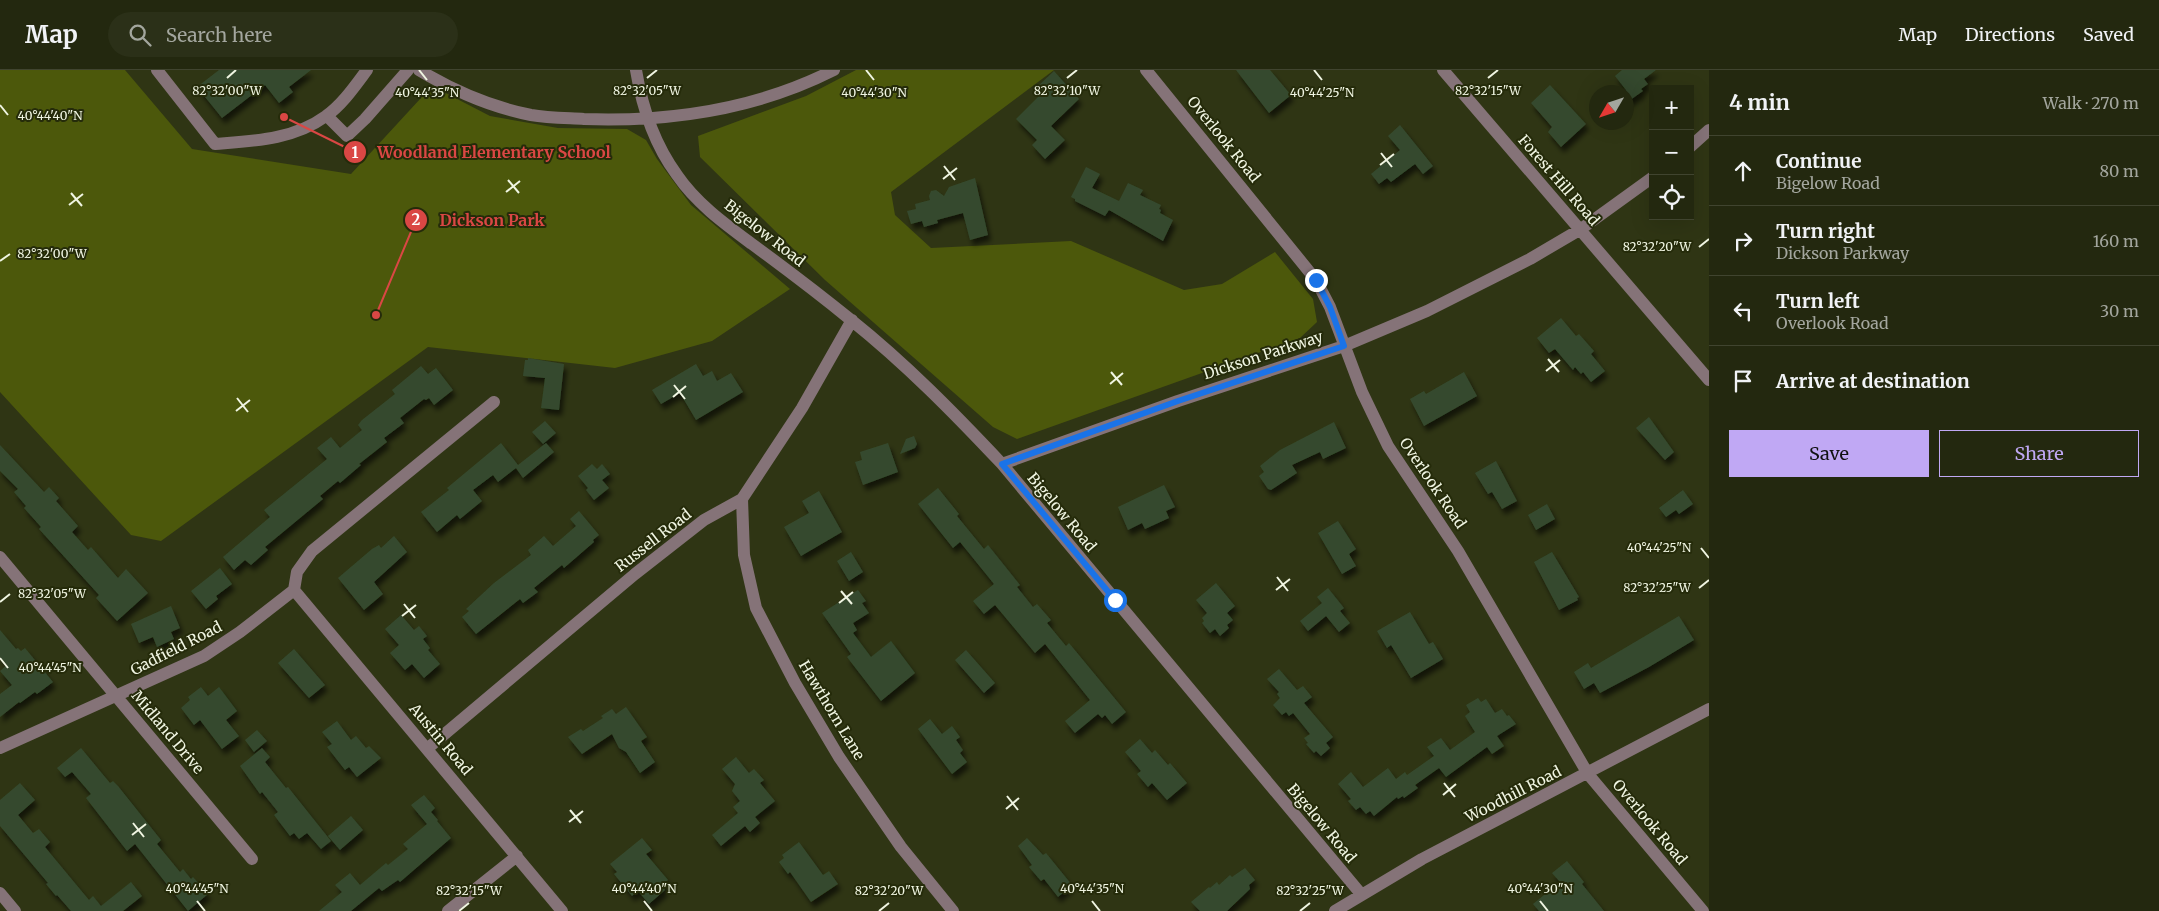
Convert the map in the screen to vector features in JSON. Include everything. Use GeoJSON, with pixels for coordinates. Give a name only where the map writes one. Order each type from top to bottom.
{"type":"FeatureCollection","features":[{"type":"Feature","properties":{"kind":"street"},"geometry":{"type":"LineString","coordinates":[[157,70],[215,144],[268,140],[302,130],[327,116],[353,89],[367,70]]}},
{"type":"Feature","properties":{"kind":"street"},"geometry":{"type":"LineString","coordinates":[[327,116],[347,136],[365,119],[408,70]]}},
{"type":"Feature","properties":{"kind":"street"},"geometry":{"type":"LineString","coordinates":[[419,70],[443,84],[496,106],[532,115],[598,120],[648,118],[719,110],[792,89],[834,70]]}},
{"type":"Feature","properties":{"kind":"street","name":"Bigelow Road"},"geometry":{"type":"LineString","coordinates":[[636,70],[648,118],[668,161],[678,177],[722,222],[852,320],[928,387],[1002,464],[1361,894]]}},
{"type":"Feature","properties":{"kind":"street","name":"Overlook Road"},"geometry":{"type":"LineString","coordinates":[[1146,70],[1316,280],[1330,307],[1362,392],[1388,446],[1458,551],[1588,774],[1703,911]]}},
{"type":"Feature","properties":{"kind":"street","name":"Forest Hill Road"},"geometry":{"type":"LineString","coordinates":[[1443,70],[1709,380]]}},
{"type":"Feature","properties":{"kind":"street"},"geometry":{"type":"LineString","coordinates":[[1694,143],[1709,130]]}},
{"type":"Feature","properties":{"kind":"street","name":"Dickson Parkway"},"geometry":{"type":"LineString","coordinates":[[1002,464],[1178,401],[1344,346],[1436,306],[1530,259],[1581,229],[1649,180]]}},
{"type":"Feature","properties":{"kind":"street","name":"Russell Road"},"geometry":{"type":"LineString","coordinates":[[428,748],[636,574],[704,520],[742,500],[802,408],[852,320]]}},
{"type":"Feature","properties":{"kind":"street"},"geometry":{"type":"LineString","coordinates":[[294,590],[297,572],[312,551],[494,402]]}},
{"type":"Feature","properties":{"kind":"street","name":"Hawthorn Lane"},"geometry":{"type":"LineString","coordinates":[[742,500],[744,555],[756,608],[795,683],[839,757],[901,847],[954,911]]}},
{"type":"Feature","properties":{"kind":"street","name":"Midland Drive"},"geometry":{"type":"LineString","coordinates":[[0,557],[252,859]]}},
{"type":"Feature","properties":{"kind":"street","name":"Gadfield Road"},"geometry":{"type":"LineString","coordinates":[[0,748],[117,696],[221,646],[294,590]]}},
{"type":"Feature","properties":{"kind":"street","name":"Austin Road"},"geometry":{"type":"LineString","coordinates":[[294,590],[428,748],[562,911]]}},
{"type":"Feature","properties":{"kind":"street","name":"Woodhill Road"},"geometry":{"type":"LineString","coordinates":[[1335,911],[1422,859],[1588,774],[1709,709]]}},
{"type":"Feature","properties":{"kind":"street"},"geometry":{"type":"LineString","coordinates":[[448,911],[517,856]]}},
{"type":"Feature","properties":{"kind":"street"},"geometry":{"type":"LineString","coordinates":[[0,893],[15,911]]}},
{"type":"Feature","properties":{"kind":"green space"},"geometry":{"type":"Polygon","coordinates":[[[0,70],[125,70],[192,149],[351,174],[432,86],[490,116],[558,128],[627,129],[646,140],[657,159],[691,205],[790,289],[712,341],[615,368],[428,347],[161,541],[131,535],[0,392],[0,70]]]}},
{"type":"Feature","properties":{"kind":"green space"},"geometry":{"type":"Polygon","coordinates":[[[856,70],[1054,70],[891,192],[895,215],[931,248],[1071,241],[1184,290],[1222,284],[1275,252],[1313,299],[1317,322],[1300,338],[1017,439],[993,427],[825,280],[700,157],[698,136],[806,96],[856,70]]]}},
{"type":"Feature","properties":{"kind":"building"},"geometry":{"type":"Polygon","coordinates":[[[219,70],[311,70],[289,87],[293,92],[279,103],[265,85],[222,118],[197,87],[219,70]]]}},
{"type":"Feature","properties":{"kind":"building"},"geometry":{"type":"Polygon","coordinates":[[[1236,70],[1270,70],[1291,95],[1269,113],[1236,70]]]}},
{"type":"Feature","properties":{"kind":"building"},"geometry":{"type":"Polygon","coordinates":[[[1622,70],[1656,70],[1644,79],[1648,84],[1641,89],[1643,91],[1634,97],[1634,85],[1622,85],[1615,76],[1622,70]]]}},
{"type":"Feature","properties":{"kind":"building"},"geometry":{"type":"Polygon","coordinates":[[[1054,71],[1079,99],[1051,126],[1065,140],[1045,159],[1032,145],[1037,140],[1016,119],[1043,92],[1037,87],[1054,71]]]}},
{"type":"Feature","properties":{"kind":"building"},"geometry":{"type":"Polygon","coordinates":[[[1550,85],[1586,124],[1561,147],[1548,132],[1552,127],[1531,103],[1550,85]]]}},
{"type":"Feature","properties":{"kind":"building"},"geometry":{"type":"Polygon","coordinates":[[[1400,125],[1433,166],[1423,174],[1415,164],[1391,182],[1387,178],[1379,184],[1371,174],[1400,150],[1388,136],[1400,125]]]}},
{"type":"Feature","properties":{"kind":"building"},"geometry":{"type":"Polygon","coordinates":[[[1086,167],[1100,174],[1092,188],[1119,201],[1128,183],[1143,190],[1140,195],[1161,205],[1160,213],[1173,220],[1163,241],[1109,210],[1105,216],[1075,201],[1071,197],[1086,167]]]}},
{"type":"Feature","properties":{"kind":"building"},"geometry":{"type":"Polygon","coordinates":[[[975,178],[988,235],[970,240],[963,213],[937,220],[938,223],[924,227],[922,221],[911,224],[907,211],[916,209],[915,204],[930,200],[931,191],[936,190],[944,196],[949,187],[975,178]]]}},
{"type":"Feature","properties":{"kind":"building"},"geometry":{"type":"Polygon","coordinates":[[[1561,318],[1576,336],[1579,334],[1594,351],[1591,354],[1605,371],[1591,382],[1583,372],[1581,374],[1575,367],[1573,370],[1555,349],[1549,353],[1537,338],[1561,318]]]}},
{"type":"Feature","properties":{"kind":"building"},"geometry":{"type":"Polygon","coordinates":[[[528,358],[564,364],[559,410],[541,408],[545,378],[523,376],[525,360],[528,360],[528,358]]]}},
{"type":"Feature","properties":{"kind":"building"},"geometry":{"type":"Polygon","coordinates":[[[696,364],[703,376],[712,371],[717,381],[731,373],[743,392],[696,420],[680,393],[661,404],[652,390],[696,364]]]}},
{"type":"Feature","properties":{"kind":"building"},"geometry":{"type":"Polygon","coordinates":[[[421,366],[428,374],[436,368],[453,390],[434,405],[429,398],[424,399],[400,418],[404,423],[384,438],[387,442],[359,464],[361,465],[340,483],[338,481],[320,496],[323,499],[265,547],[268,550],[251,565],[245,560],[234,570],[223,557],[270,517],[264,510],[327,459],[317,448],[331,437],[340,448],[362,430],[358,425],[362,420],[395,394],[392,390],[421,366]]]}},
{"type":"Feature","properties":{"kind":"building"},"geometry":{"type":"Polygon","coordinates":[[[1464,372],[1477,396],[1424,426],[1410,399],[1424,391],[1426,394],[1464,372]]]}},
{"type":"Feature","properties":{"kind":"building"},"geometry":{"type":"Polygon","coordinates":[[[1649,417],[1674,452],[1665,460],[1636,428],[1649,417]]]}},
{"type":"Feature","properties":{"kind":"building"},"geometry":{"type":"Polygon","coordinates":[[[545,421],[556,433],[543,444],[532,432],[545,421]]]}},
{"type":"Feature","properties":{"kind":"building"},"geometry":{"type":"Polygon","coordinates":[[[1334,422],[1346,448],[1323,459],[1320,452],[1292,465],[1297,473],[1271,490],[1268,489],[1259,476],[1264,472],[1260,466],[1280,450],[1334,422]]]}},
{"type":"Feature","properties":{"kind":"building"},"geometry":{"type":"Polygon","coordinates":[[[914,436],[917,444],[915,448],[900,454],[906,439],[914,436]]]}},
{"type":"Feature","properties":{"kind":"building"},"geometry":{"type":"Polygon","coordinates":[[[501,443],[518,465],[546,443],[554,452],[523,478],[516,468],[498,482],[493,475],[473,490],[482,501],[460,519],[457,515],[437,532],[421,512],[449,490],[447,488],[501,443]]]}},
{"type":"Feature","properties":{"kind":"building"},"geometry":{"type":"Polygon","coordinates":[[[888,443],[898,472],[863,485],[855,462],[862,460],[860,452],[888,443]]]}},
{"type":"Feature","properties":{"kind":"building"},"geometry":{"type":"Polygon","coordinates":[[[0,445],[44,492],[49,487],[59,498],[56,501],[78,526],[72,532],[88,550],[91,547],[118,578],[126,569],[148,593],[117,621],[96,598],[99,595],[39,529],[41,527],[24,508],[26,506],[14,492],[18,489],[0,471],[0,445]]]}},
{"type":"Feature","properties":{"kind":"building"},"geometry":{"type":"Polygon","coordinates":[[[1496,461],[1517,501],[1502,509],[1492,492],[1488,494],[1475,473],[1496,461]]]}},
{"type":"Feature","properties":{"kind":"building"},"geometry":{"type":"Polygon","coordinates":[[[592,464],[597,469],[602,464],[610,474],[602,480],[609,488],[594,500],[586,490],[588,488],[578,476],[592,464]]]}},
{"type":"Feature","properties":{"kind":"building"},"geometry":{"type":"Polygon","coordinates":[[[1164,485],[1175,507],[1166,511],[1169,518],[1145,529],[1142,523],[1128,530],[1118,507],[1164,485]]]}},
{"type":"Feature","properties":{"kind":"building"},"geometry":{"type":"Polygon","coordinates":[[[938,488],[959,514],[957,516],[984,549],[988,545],[1020,585],[1017,587],[1033,607],[1037,604],[1051,620],[1047,623],[1066,646],[1069,643],[1126,712],[1112,724],[1105,715],[1102,718],[1098,714],[1075,733],[1065,721],[1090,700],[1045,644],[1035,653],[995,605],[984,614],[973,601],[994,584],[960,542],[953,548],[918,504],[938,488]]]}},
{"type":"Feature","properties":{"kind":"building"},"geometry":{"type":"Polygon","coordinates":[[[1683,490],[1693,504],[1679,514],[1676,510],[1666,517],[1659,508],[1683,490]]]}},
{"type":"Feature","properties":{"kind":"building"},"geometry":{"type":"Polygon","coordinates":[[[819,491],[842,532],[801,556],[784,527],[809,513],[802,501],[819,491]]]}},
{"type":"Feature","properties":{"kind":"building"},"geometry":{"type":"Polygon","coordinates":[[[1547,504],[1555,519],[1536,530],[1528,515],[1547,504]]]}},
{"type":"Feature","properties":{"kind":"building"},"geometry":{"type":"Polygon","coordinates":[[[579,511],[599,535],[593,540],[594,542],[564,568],[562,565],[534,588],[538,592],[523,603],[520,599],[476,634],[462,617],[469,611],[466,609],[494,583],[531,555],[528,550],[544,536],[553,546],[576,526],[570,519],[579,511]]]}},
{"type":"Feature","properties":{"kind":"building"},"geometry":{"type":"Polygon","coordinates":[[[1338,521],[1356,549],[1349,554],[1356,566],[1342,574],[1318,533],[1338,521]]]}},
{"type":"Feature","properties":{"kind":"building"},"geometry":{"type":"Polygon","coordinates":[[[394,536],[407,552],[374,582],[383,594],[364,610],[338,578],[372,549],[379,545],[381,548],[394,536]]]}},
{"type":"Feature","properties":{"kind":"building"},"geometry":{"type":"Polygon","coordinates":[[[851,552],[863,572],[849,581],[837,561],[851,552]]]}},
{"type":"Feature","properties":{"kind":"building"},"geometry":{"type":"Polygon","coordinates":[[[1552,552],[1579,597],[1577,598],[1578,600],[1559,610],[1534,562],[1552,552]]]}},
{"type":"Feature","properties":{"kind":"building"},"geometry":{"type":"Polygon","coordinates":[[[220,568],[232,584],[216,596],[218,599],[206,609],[191,591],[220,568]]]}},
{"type":"Feature","properties":{"kind":"building"},"geometry":{"type":"Polygon","coordinates":[[[1216,583],[1235,606],[1227,613],[1233,620],[1227,625],[1229,628],[1220,636],[1215,629],[1210,633],[1202,623],[1204,621],[1202,618],[1207,613],[1196,600],[1216,583]]]}},
{"type":"Feature","properties":{"kind":"building"},"geometry":{"type":"Polygon","coordinates":[[[1328,588],[1344,608],[1340,611],[1350,623],[1339,632],[1326,616],[1308,631],[1300,621],[1322,603],[1317,597],[1328,588]]]}},
{"type":"Feature","properties":{"kind":"building"},"geometry":{"type":"Polygon","coordinates":[[[858,590],[866,601],[862,603],[869,613],[853,623],[857,630],[853,633],[871,657],[891,641],[915,673],[881,701],[847,657],[851,654],[822,613],[858,590]]]}},
{"type":"Feature","properties":{"kind":"building"},"geometry":{"type":"Polygon","coordinates":[[[171,606],[180,628],[171,632],[174,639],[157,647],[153,637],[139,643],[131,624],[171,606]]]}},
{"type":"Feature","properties":{"kind":"building"},"geometry":{"type":"Polygon","coordinates":[[[1410,612],[1429,644],[1433,642],[1443,659],[1411,678],[1391,645],[1387,648],[1377,631],[1410,612]]]}},
{"type":"Feature","properties":{"kind":"building"},"geometry":{"type":"Polygon","coordinates":[[[401,615],[414,630],[419,626],[427,636],[423,639],[430,648],[428,650],[440,664],[424,678],[412,664],[405,670],[390,653],[399,645],[385,629],[401,615]]]}},
{"type":"Feature","properties":{"kind":"building"},"geometry":{"type":"Polygon","coordinates":[[[1679,616],[1694,640],[1600,693],[1594,683],[1584,689],[1574,672],[1588,663],[1591,668],[1679,616]]]}},
{"type":"Feature","properties":{"kind":"building"},"geometry":{"type":"Polygon","coordinates":[[[0,630],[16,649],[18,648],[21,651],[25,648],[53,682],[37,694],[35,692],[19,702],[0,717],[0,694],[12,685],[0,671],[7,665],[0,657],[0,630]]]}},
{"type":"Feature","properties":{"kind":"building"},"geometry":{"type":"Polygon","coordinates":[[[294,649],[325,685],[309,698],[278,663],[294,649]]]}},
{"type":"Feature","properties":{"kind":"building"},"geometry":{"type":"Polygon","coordinates":[[[966,650],[995,683],[984,693],[955,660],[966,650]]]}},
{"type":"Feature","properties":{"kind":"building"},"geometry":{"type":"Polygon","coordinates":[[[1279,669],[1297,690],[1303,686],[1312,697],[1304,703],[1333,737],[1326,743],[1330,748],[1321,756],[1316,751],[1314,753],[1306,744],[1308,743],[1304,738],[1310,734],[1293,713],[1289,716],[1286,712],[1282,715],[1273,705],[1280,698],[1277,694],[1279,692],[1267,679],[1279,669]]]}},
{"type":"Feature","properties":{"kind":"building"},"geometry":{"type":"Polygon","coordinates":[[[201,687],[208,696],[219,687],[237,711],[226,720],[239,736],[222,749],[200,720],[194,725],[181,708],[190,700],[188,697],[201,687]]]}},
{"type":"Feature","properties":{"kind":"building"},"geometry":{"type":"Polygon","coordinates":[[[1478,698],[1481,702],[1486,699],[1495,713],[1502,709],[1516,724],[1497,736],[1504,746],[1492,754],[1487,747],[1446,777],[1439,768],[1415,785],[1418,788],[1404,798],[1403,796],[1398,799],[1397,797],[1374,816],[1370,811],[1366,814],[1360,807],[1356,810],[1348,801],[1351,799],[1338,784],[1351,772],[1363,787],[1388,768],[1396,779],[1405,772],[1407,775],[1434,756],[1427,747],[1441,738],[1450,750],[1475,732],[1465,716],[1470,712],[1466,705],[1478,698]]]}},
{"type":"Feature","properties":{"kind":"building"},"geometry":{"type":"Polygon","coordinates":[[[626,707],[647,737],[641,741],[655,762],[640,773],[626,752],[619,748],[612,734],[582,754],[568,737],[581,729],[583,731],[603,718],[601,716],[612,709],[616,714],[626,707]]]}},
{"type":"Feature","properties":{"kind":"building"},"geometry":{"type":"Polygon","coordinates":[[[930,719],[942,734],[952,726],[960,737],[956,740],[963,750],[960,753],[967,762],[952,774],[918,729],[930,719]]]}},
{"type":"Feature","properties":{"kind":"building"},"geometry":{"type":"Polygon","coordinates":[[[337,721],[351,740],[356,736],[366,748],[369,746],[381,758],[357,777],[349,767],[345,770],[327,747],[332,744],[322,732],[337,721]]]}},
{"type":"Feature","properties":{"kind":"building"},"geometry":{"type":"Polygon","coordinates":[[[257,730],[267,741],[254,752],[245,740],[257,730]]]}},
{"type":"Feature","properties":{"kind":"building"},"geometry":{"type":"Polygon","coordinates":[[[1140,739],[1152,753],[1155,750],[1168,765],[1170,763],[1187,783],[1167,800],[1152,783],[1148,787],[1137,774],[1141,771],[1125,752],[1140,739]]]}},
{"type":"Feature","properties":{"kind":"building"},"geometry":{"type":"Polygon","coordinates":[[[81,748],[110,783],[113,781],[118,786],[161,840],[157,844],[180,872],[183,869],[208,894],[188,911],[135,844],[127,851],[86,798],[91,794],[72,772],[65,777],[57,768],[81,748]]]}},
{"type":"Feature","properties":{"kind":"building"},"geometry":{"type":"Polygon","coordinates":[[[262,748],[270,757],[265,762],[286,788],[288,787],[331,841],[321,849],[307,833],[299,839],[294,833],[290,836],[274,815],[278,812],[262,792],[260,794],[240,766],[262,748]]]}},
{"type":"Feature","properties":{"kind":"building"},"geometry":{"type":"Polygon","coordinates":[[[736,757],[749,773],[754,769],[764,780],[760,783],[775,801],[755,817],[760,823],[750,832],[745,826],[721,846],[712,835],[738,813],[733,807],[740,801],[732,791],[735,784],[722,769],[736,757]]]}},
{"type":"Feature","properties":{"kind":"building"},"geometry":{"type":"Polygon","coordinates":[[[20,783],[35,800],[18,815],[33,833],[39,829],[50,842],[45,847],[89,900],[93,896],[101,906],[131,882],[142,896],[123,911],[71,911],[56,896],[46,884],[48,883],[0,826],[0,800],[20,783]]]}},
{"type":"Feature","properties":{"kind":"building"},"geometry":{"type":"Polygon","coordinates":[[[424,795],[435,808],[431,812],[451,838],[400,882],[398,880],[382,891],[379,888],[351,911],[319,911],[342,892],[335,885],[350,873],[360,885],[386,863],[388,865],[408,849],[403,844],[427,824],[411,805],[424,795]]]}},
{"type":"Feature","properties":{"kind":"building"},"geometry":{"type":"Polygon","coordinates":[[[351,816],[363,830],[340,850],[328,836],[351,816]]]}},
{"type":"Feature","properties":{"kind":"building"},"geometry":{"type":"Polygon","coordinates":[[[642,838],[652,850],[646,854],[668,880],[662,886],[665,890],[649,904],[638,891],[632,896],[614,874],[617,872],[610,864],[642,838]]]}},
{"type":"Feature","properties":{"kind":"building"},"geometry":{"type":"Polygon","coordinates":[[[1027,838],[1043,855],[1046,853],[1072,885],[1058,897],[1044,879],[1041,881],[1029,867],[1032,865],[1018,846],[1027,838]]]}},
{"type":"Feature","properties":{"kind":"building"},"geometry":{"type":"Polygon","coordinates":[[[799,842],[823,875],[829,871],[838,884],[811,902],[790,872],[788,874],[779,862],[784,858],[782,855],[799,842]]]}},
{"type":"Feature","properties":{"kind":"building"},"geometry":{"type":"Polygon","coordinates":[[[1567,861],[1584,882],[1582,884],[1604,911],[1539,911],[1533,904],[1560,882],[1552,873],[1567,861]]]}},
{"type":"Feature","properties":{"kind":"building"},"geometry":{"type":"Polygon","coordinates":[[[1245,868],[1255,880],[1249,885],[1250,889],[1227,911],[1200,911],[1191,902],[1209,887],[1217,882],[1219,885],[1230,875],[1232,877],[1245,868]]]}},
{"type":"Feature","properties":{"kind":"place","name":"Woodland Elementary School"},"geometry":{"type":"Point","coordinates":[284,117]}},
{"type":"Feature","properties":{"kind":"place","name":"Dickson Park"},"geometry":{"type":"Point","coordinates":[376,315]}},
{"type":"Feature","properties":{"kind":"route"},"geometry":{"type":"LineString","coordinates":[[1115,600],[1002,464],[1178,401],[1344,346],[1330,307],[1316,280]]}}]}
